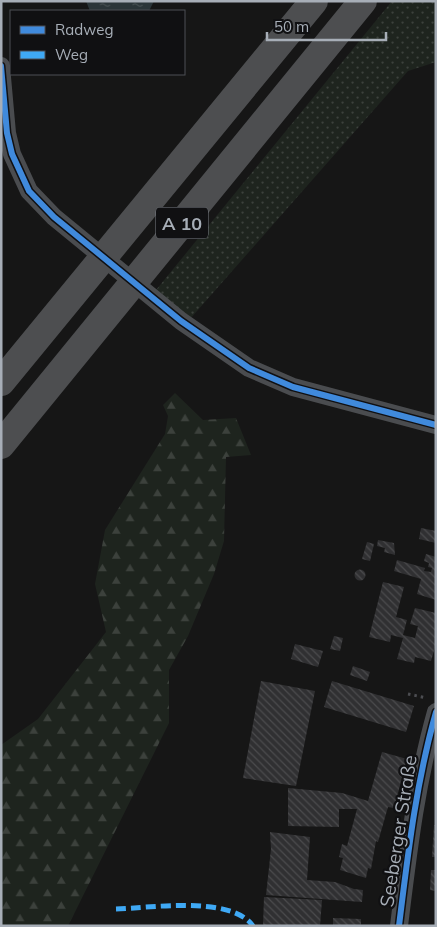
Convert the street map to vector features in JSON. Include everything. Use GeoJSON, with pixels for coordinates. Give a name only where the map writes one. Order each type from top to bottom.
{"type":"FeatureCollection","features":[{"type":"Feature","properties":{"kind":"highway","name":"A 10"},"geometry":{"type":"LineString","coordinates":[[1,444],[363,1]]}},
{"type":"Feature","properties":{"kind":"highway","name":"A 10"},"geometry":{"type":"LineString","coordinates":[[1,382],[310,4]]}},
{"type":"Feature","properties":{"kind":"street"},"geometry":{"type":"LineString","coordinates":[[1,66],[7,133],[12,154],[29,191],[54,217],[182,322],[226,353],[268,378],[293,387],[436,426]]}},
{"type":"Feature","properties":{"kind":"street","name":"Seeberger Straße"},"geometry":{"type":"LineString","coordinates":[[399,926],[414,803],[431,705]]}},
{"type":"Feature","properties":{"kind":"path"},"geometry":{"type":"LineString","coordinates":[[408,694],[431,705]]}},
{"type":"Feature","properties":{"kind":"green space"},"geometry":{"type":"Polygon","coordinates":[[[392,1],[436,1],[436,62],[408,71],[190,319],[156,290],[392,1]]]}},
{"type":"Feature","properties":{"kind":"green space"},"geometry":{"type":"Polygon","coordinates":[[[175,393],[203,420],[236,418],[251,455],[226,457],[224,541],[214,574],[188,636],[169,670],[169,723],[68,926],[1,926],[1,745],[38,719],[106,632],[95,584],[105,530],[165,434],[168,416],[163,405],[175,393]]]}},
{"type":"Feature","properties":{"kind":"water"},"geometry":{"type":"Polygon","coordinates":[[[86,1],[154,1],[150,10],[90,10],[86,1]]]}},
{"type":"Feature","properties":{"kind":"building"},"geometry":{"type":"Polygon","coordinates":[[[421,528],[436,531],[436,543],[419,539],[421,528]]]}},
{"type":"Feature","properties":{"kind":"building"},"geometry":{"type":"Polygon","coordinates":[[[378,540],[394,543],[395,555],[384,552],[385,548],[377,546],[378,540]]]}},
{"type":"Feature","properties":{"kind":"building"},"geometry":{"type":"Polygon","coordinates":[[[367,542],[374,544],[370,561],[362,559],[367,542]]]}},
{"type":"Feature","properties":{"kind":"building"},"geometry":{"type":"Polygon","coordinates":[[[426,554],[436,557],[436,600],[417,594],[421,579],[394,571],[397,560],[425,568],[424,571],[431,572],[432,568],[428,567],[429,563],[424,561],[426,554]]]}},
{"type":"Feature","properties":{"kind":"building"},"geometry":{"type":"Polygon","coordinates":[[[360,569],[366,575],[360,581],[354,575],[360,569]]]}},
{"type":"Feature","properties":{"kind":"building"},"geometry":{"type":"Polygon","coordinates":[[[383,582],[404,587],[396,617],[407,620],[403,635],[415,638],[418,626],[410,624],[415,608],[436,613],[436,644],[431,661],[415,657],[414,663],[397,659],[403,638],[391,635],[390,642],[369,637],[383,582]]]}},
{"type":"Feature","properties":{"kind":"building"},"geometry":{"type":"Polygon","coordinates":[[[334,636],[343,638],[340,651],[330,649],[334,636]]]}},
{"type":"Feature","properties":{"kind":"building"},"geometry":{"type":"Polygon","coordinates":[[[295,644],[323,651],[318,667],[291,659],[295,644]]]}},
{"type":"Feature","properties":{"kind":"building"},"geometry":{"type":"Polygon","coordinates":[[[353,666],[370,672],[367,681],[350,675],[353,666]]]}},
{"type":"Feature","properties":{"kind":"building"},"geometry":{"type":"Polygon","coordinates":[[[261,681],[315,691],[296,786],[243,778],[261,681]]]}},
{"type":"Feature","properties":{"kind":"building"},"geometry":{"type":"Polygon","coordinates":[[[332,681],[414,706],[406,732],[324,707],[332,681]]]}},
{"type":"Feature","properties":{"kind":"building"},"geometry":{"type":"Polygon","coordinates":[[[382,752],[407,759],[394,808],[388,807],[378,842],[376,841],[371,869],[368,868],[366,878],[340,870],[343,858],[339,857],[342,844],[347,846],[357,809],[339,809],[339,827],[288,826],[288,788],[342,793],[368,801],[382,752]]]}},
{"type":"Feature","properties":{"kind":"building"},"geometry":{"type":"Polygon","coordinates":[[[434,825],[436,825],[436,857],[432,857],[434,825]]]}},
{"type":"Feature","properties":{"kind":"building"},"geometry":{"type":"Polygon","coordinates":[[[270,832],[310,837],[307,880],[335,882],[354,889],[363,890],[362,902],[266,895],[271,849],[270,832]]]}},
{"type":"Feature","properties":{"kind":"building"},"geometry":{"type":"Polygon","coordinates":[[[431,870],[436,870],[436,891],[430,890],[431,870]]]}},
{"type":"Feature","properties":{"kind":"building"},"geometry":{"type":"Polygon","coordinates":[[[264,897],[322,900],[320,926],[263,926],[264,897]]]}},
{"type":"Feature","properties":{"kind":"building"},"geometry":{"type":"Polygon","coordinates":[[[333,918],[361,919],[361,926],[333,926],[333,918]]]}},
{"type":"Feature","properties":{"kind":"marked path"},"geometry":{"type":"LineString","coordinates":[[116,909],[168,906],[209,907],[227,910],[242,916],[253,926]]}},
{"type":"Feature","properties":{"kind":"cycle path"},"geometry":{"type":"LineString","coordinates":[[1,66],[7,133],[12,154],[29,191],[54,217],[181,321],[249,368],[293,387],[436,425]]}},
{"type":"Feature","properties":{"kind":"cycle path"},"geometry":{"type":"LineString","coordinates":[[399,926],[418,792],[436,712]]}}]}
